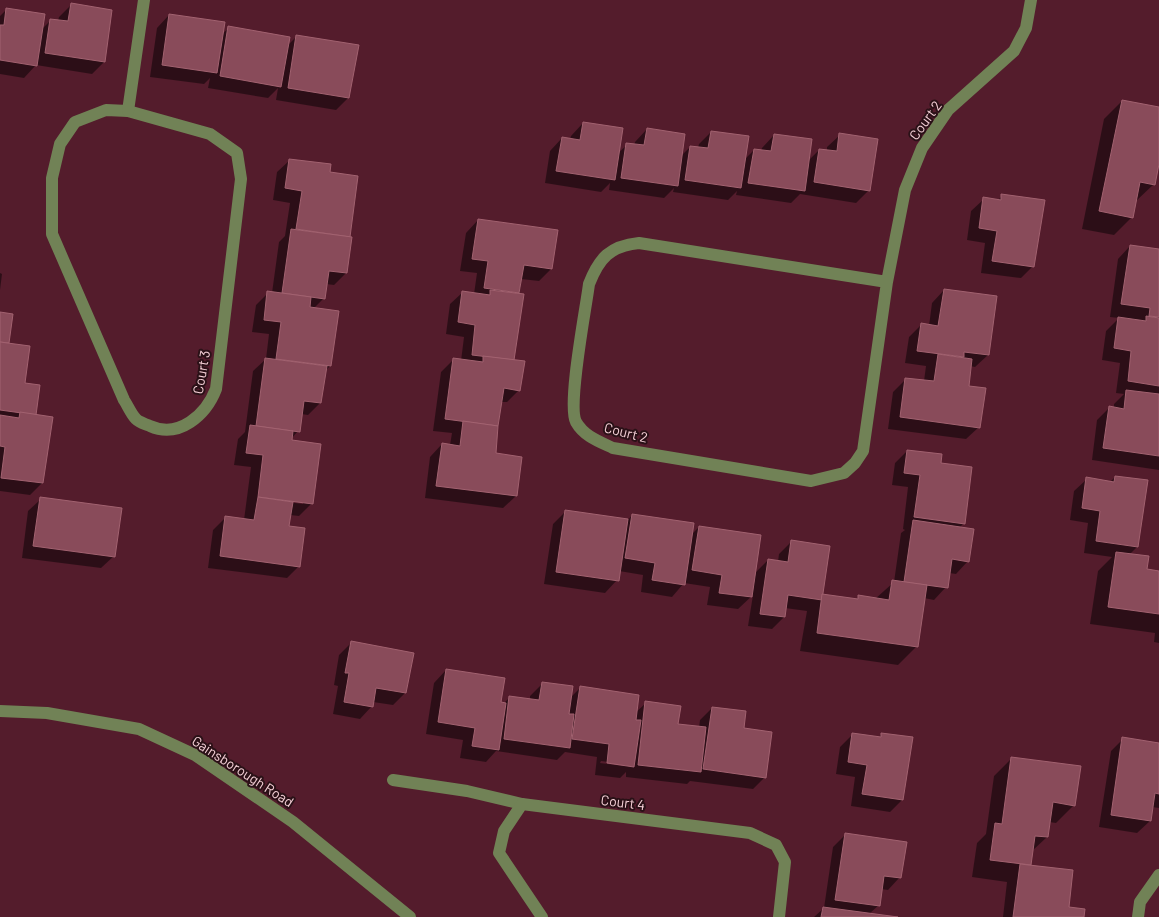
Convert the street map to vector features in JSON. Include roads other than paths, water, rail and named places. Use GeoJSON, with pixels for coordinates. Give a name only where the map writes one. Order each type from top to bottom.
{"type":"FeatureCollection","features":[{"type":"Feature","properties":{"kind":"street"},"geometry":{"type":"LineString","coordinates":[[128,111],[144,0]]}},
{"type":"Feature","properties":{"kind":"street","name":"Court 2"},"geometry":{"type":"LineString","coordinates":[[887,282],[639,243],[620,245],[607,254],[595,269],[589,284],[573,399],[574,419],[582,431],[593,439],[613,448],[811,481],[844,473],[864,451],[887,282],[906,190],[922,148],[948,110],[1014,51],[1026,28],[1031,0]]}},
{"type":"Feature","properties":{"kind":"street","name":"Court 3"},"geometry":{"type":"LineString","coordinates":[[106,110],[128,111],[210,134],[237,153],[241,179],[216,389],[210,404],[199,416],[182,427],[161,431],[137,421],[124,400],[52,234],[52,178],[60,144],[75,122],[87,116],[106,110]]}},
{"type":"Feature","properties":{"kind":"street","name":"Gainsborough Road"},"geometry":{"type":"LineString","coordinates":[[0,711],[47,713],[139,729],[195,755],[294,822],[410,917]]}},
{"type":"Feature","properties":{"kind":"street","name":"Court 4"},"geometry":{"type":"LineString","coordinates":[[393,780],[467,791],[522,804],[750,833],[776,845],[785,862],[779,917]]}},
{"type":"Feature","properties":{"kind":"street"},"geometry":{"type":"LineString","coordinates":[[522,804],[504,831],[498,853],[542,917]]}},
{"type":"Feature","properties":{"kind":"street"},"geometry":{"type":"LineString","coordinates":[[1138,917],[1140,902],[1159,875]]}}]}
